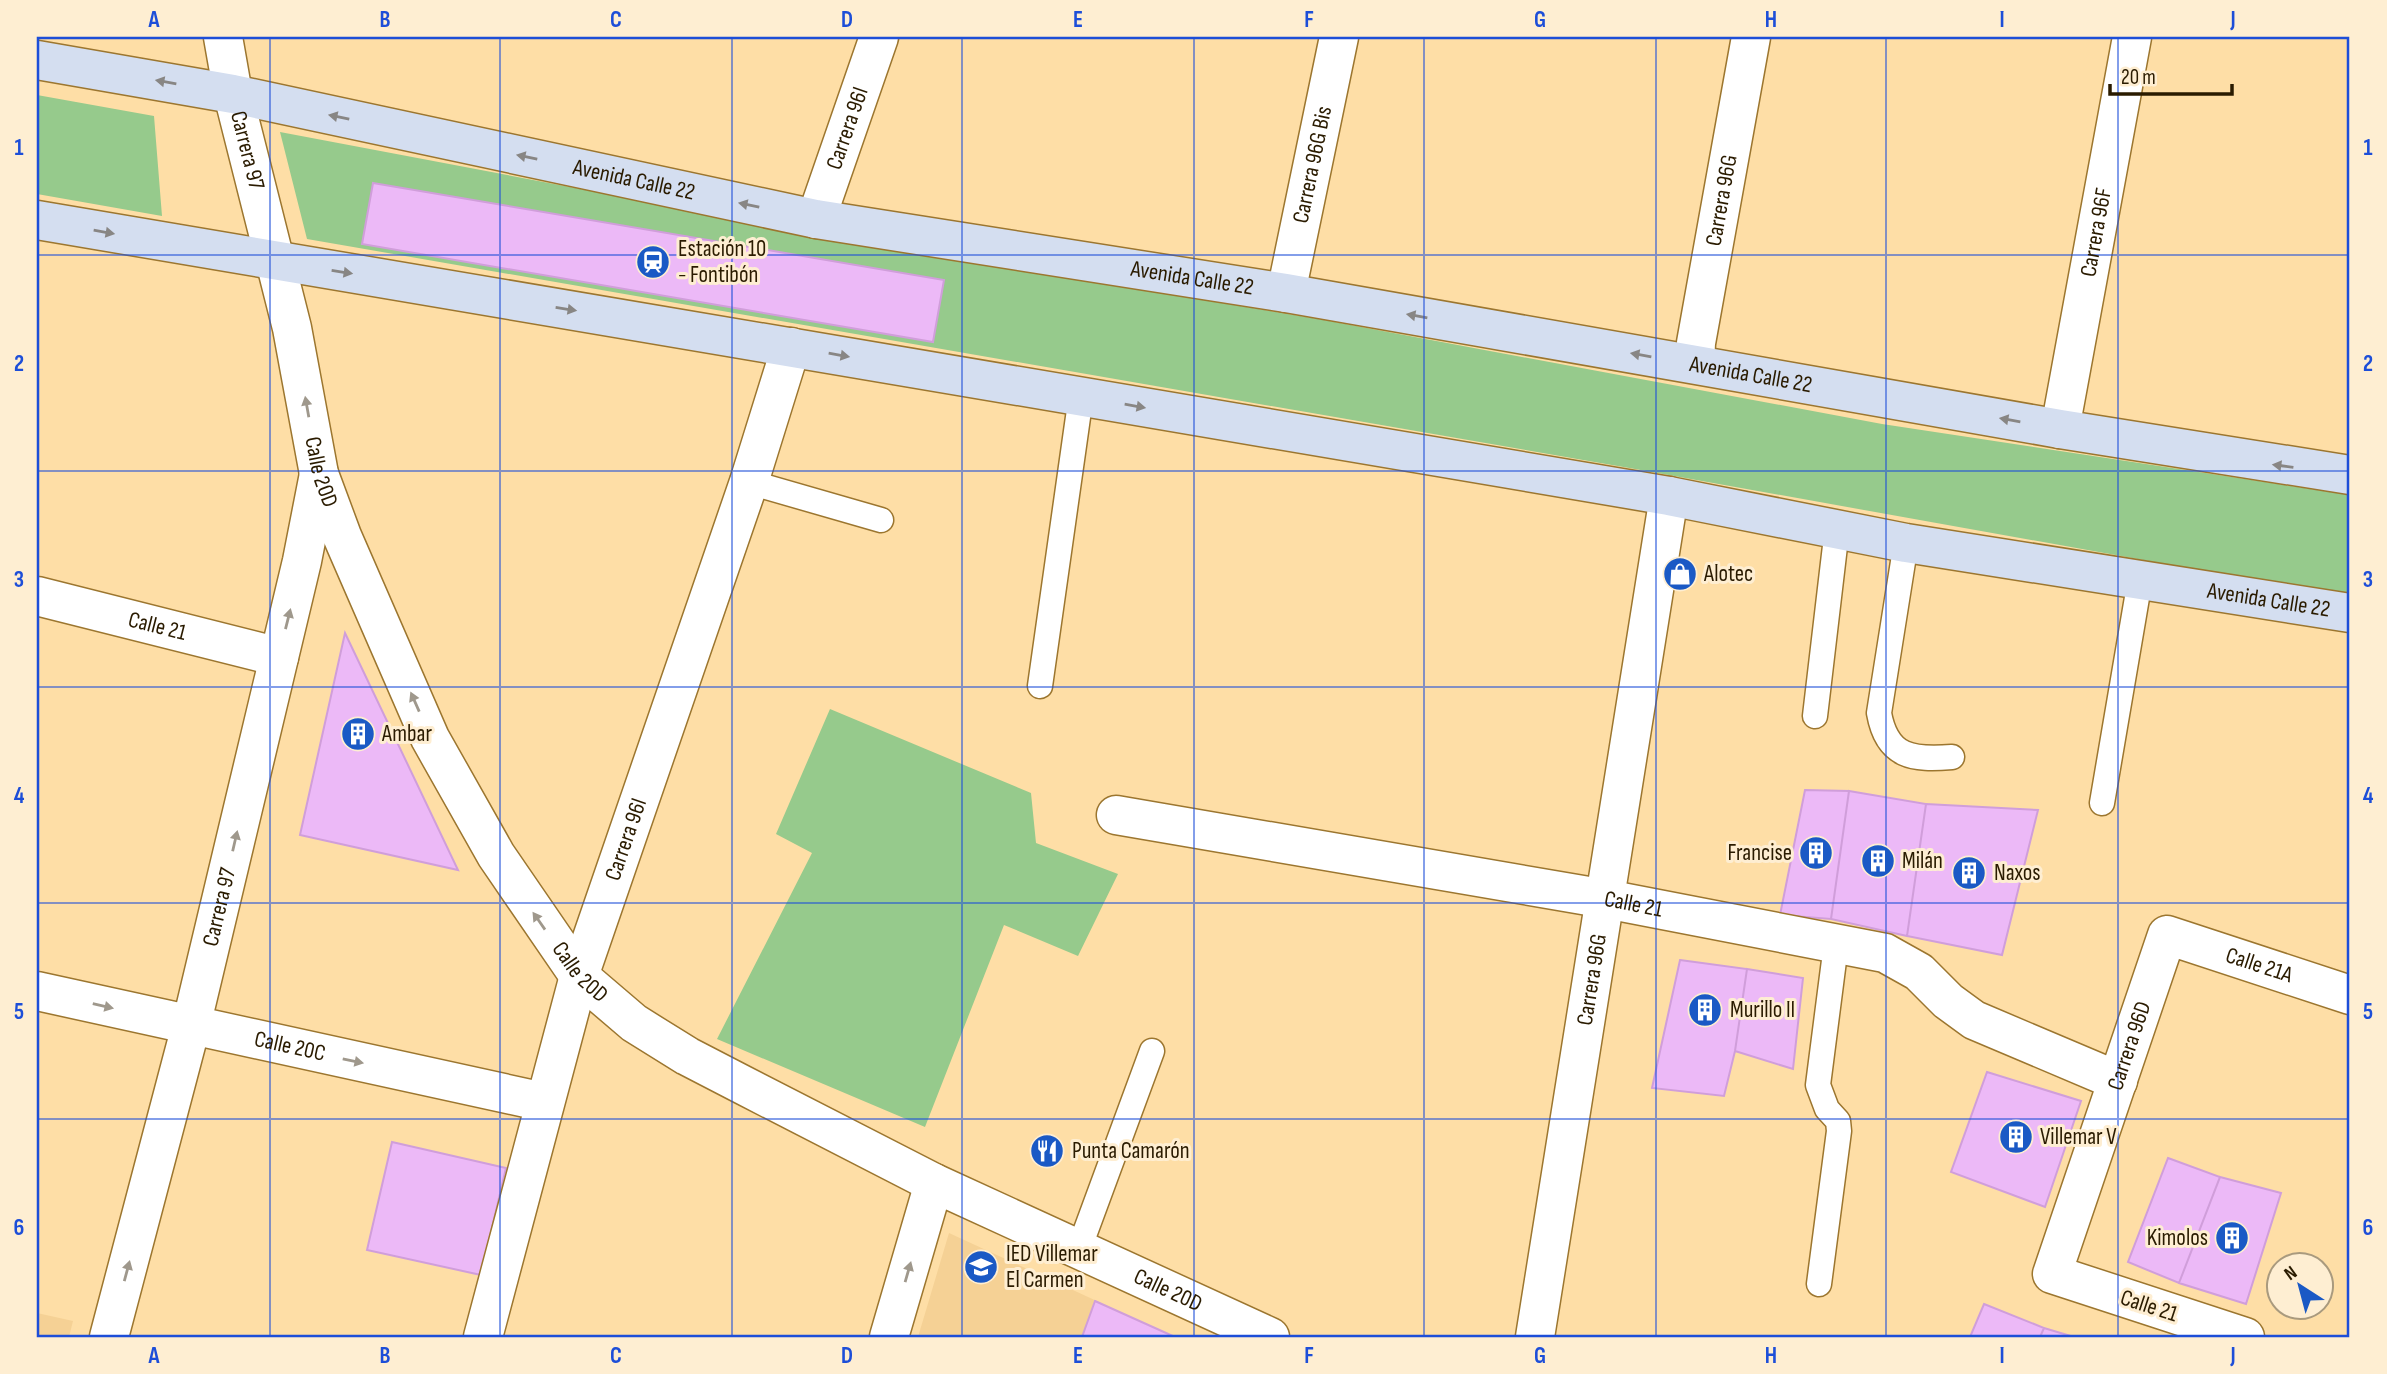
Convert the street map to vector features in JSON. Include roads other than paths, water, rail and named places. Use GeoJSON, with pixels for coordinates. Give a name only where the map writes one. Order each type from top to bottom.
{"type":"FeatureCollection","features":[{"type":"Feature","properties":{"kind":"main road","name":"Avenida Calle 22"},"geometry":{"type":"LineString","coordinates":[[37,60],[233,94],[816,219],[1286,293],[2060,429],[2350,475]]}},
{"type":"Feature","properties":{"kind":"main road","name":"Avenida Calle 22"},"geometry":{"type":"LineString","coordinates":[[37,220],[1670,496],[1906,543],[2350,613]]}},
{"type":"Feature","properties":{"kind":"street","name":"Carrera 97"},"geometry":{"type":"LineString","coordinates":[[223,37],[233,94],[274,261]]}},
{"type":"Feature","properties":{"kind":"street","name":"Carrera 96I"},"geometry":{"type":"LineString","coordinates":[[816,219],[879,37]]}},
{"type":"Feature","properties":{"kind":"street","name":"Carrera 96G Bis"},"geometry":{"type":"LineString","coordinates":[[1286,293],[1339,37]]}},
{"type":"Feature","properties":{"kind":"street","name":"Carrera 96G"},"geometry":{"type":"LineString","coordinates":[[1695,364],[1696,343],[1751,37]]}},
{"type":"Feature","properties":{"kind":"street","name":"Carrera 96F"},"geometry":{"type":"LineString","coordinates":[[2060,429],[2132,37]]}},
{"type":"Feature","properties":{"kind":"street","name":"Calle 20D"},"geometry":{"type":"LineString","coordinates":[[274,261],[292,328],[319,474],[352,561],[430,738],[496,855],[579,976],[634,1023],[687,1056],[933,1183],[1270,1337]]}},
{"type":"Feature","properties":{"kind":"street","name":"Carrera 96I"},"geometry":{"type":"LineString","coordinates":[[482,1337],[579,976],[749,482],[791,347]]}},
{"type":"Feature","properties":{"kind":"street","name":"Carrera 97"},"geometry":{"type":"LineString","coordinates":[[109,1337],[191,1026],[279,657],[319,474]]}},
{"type":"Feature","properties":{"kind":"street","name":"Carrera 96G"},"geometry":{"type":"LineString","coordinates":[[1535,1337],[1670,496]]}},
{"type":"Feature","properties":{"kind":"street","name":"Calle 21"},"geometry":{"type":"LineString","coordinates":[[37,596],[279,657]]}},
{"type":"Feature","properties":{"kind":"street","name":"Calle 21"},"geometry":{"type":"LineString","coordinates":[[1116,815],[1606,900],[1885,953],[1919,971],[1948,1001],[1973,1020],[2118,1081]]}},
{"type":"Feature","properties":{"kind":"street","name":"Calle 21A"},"geometry":{"type":"LineString","coordinates":[[2167,935],[2350,995]]}},
{"type":"Feature","properties":{"kind":"street","name":"Carrera 96D"},"geometry":{"type":"LineString","coordinates":[[2052,1274],[2167,935]]}},
{"type":"Feature","properties":{"kind":"street","name":"Calle 20C"},"geometry":{"type":"LineString","coordinates":[[37,991],[544,1102]]}},
{"type":"Feature","properties":{"kind":"street"},"geometry":{"type":"LineString","coordinates":[[889,1337],[933,1183]]}},
{"type":"Feature","properties":{"kind":"street","name":"Calle 21"},"geometry":{"type":"LineString","coordinates":[[2052,1274],[2245,1337]]}},
{"type":"Feature","properties":{"kind":"lane"},"geometry":{"type":"LineString","coordinates":[[1040,686],[1081,396]]}},
{"type":"Feature","properties":{"kind":"lane"},"geometry":{"type":"LineString","coordinates":[[749,482],[881,520]]}},
{"type":"Feature","properties":{"kind":"lane"},"geometry":{"type":"LineString","coordinates":[[1815,716],[1837,529]]}},
{"type":"Feature","properties":{"kind":"lane"},"geometry":{"type":"LineString","coordinates":[[1906,543],[1880,713],[1883,733],[1897,750],[1918,759],[1952,757]]}},
{"type":"Feature","properties":{"kind":"lane"},"geometry":{"type":"LineString","coordinates":[[2102,803],[2140,579]]}},
{"type":"Feature","properties":{"kind":"lane"},"geometry":{"type":"LineString","coordinates":[[1819,1284],[1839,1131],[1838,1121],[1827,1109],[1818,1086],[1836,945]]}},
{"type":"Feature","properties":{"kind":"lane"},"geometry":{"type":"LineString","coordinates":[[1079,1250],[1152,1052]]}},
{"type":"Feature","properties":{"kind":"place","name":"Estación 10 - Fontibón"},"geometry":{"type":"Point","coordinates":[653,262]}},
{"type":"Feature","properties":{"kind":"place","name":"Alotec"},"geometry":{"type":"Point","coordinates":[1680,574]}},
{"type":"Feature","properties":{"kind":"place","name":"Ambar"},"geometry":{"type":"Point","coordinates":[358,734]}},
{"type":"Feature","properties":{"kind":"place","name":"Francise"},"geometry":{"type":"Point","coordinates":[1816,853]}},
{"type":"Feature","properties":{"kind":"place","name":"Milán"},"geometry":{"type":"Point","coordinates":[1878,861]}},
{"type":"Feature","properties":{"kind":"place","name":"Naxos"},"geometry":{"type":"Point","coordinates":[1969,873]}},
{"type":"Feature","properties":{"kind":"place","name":"Murillo II"},"geometry":{"type":"Point","coordinates":[1705,1010]}},
{"type":"Feature","properties":{"kind":"place","name":"Villemar V"},"geometry":{"type":"Point","coordinates":[2016,1137]}},
{"type":"Feature","properties":{"kind":"place","name":"Punta Camarón"},"geometry":{"type":"Point","coordinates":[1047,1151]}},
{"type":"Feature","properties":{"kind":"place","name":"Kimolos"},"geometry":{"type":"Point","coordinates":[2232,1238]}},
{"type":"Feature","properties":{"kind":"place","name":"IED Villemar El Carmen"},"geometry":{"type":"Point","coordinates":[981,1267]}}]}
